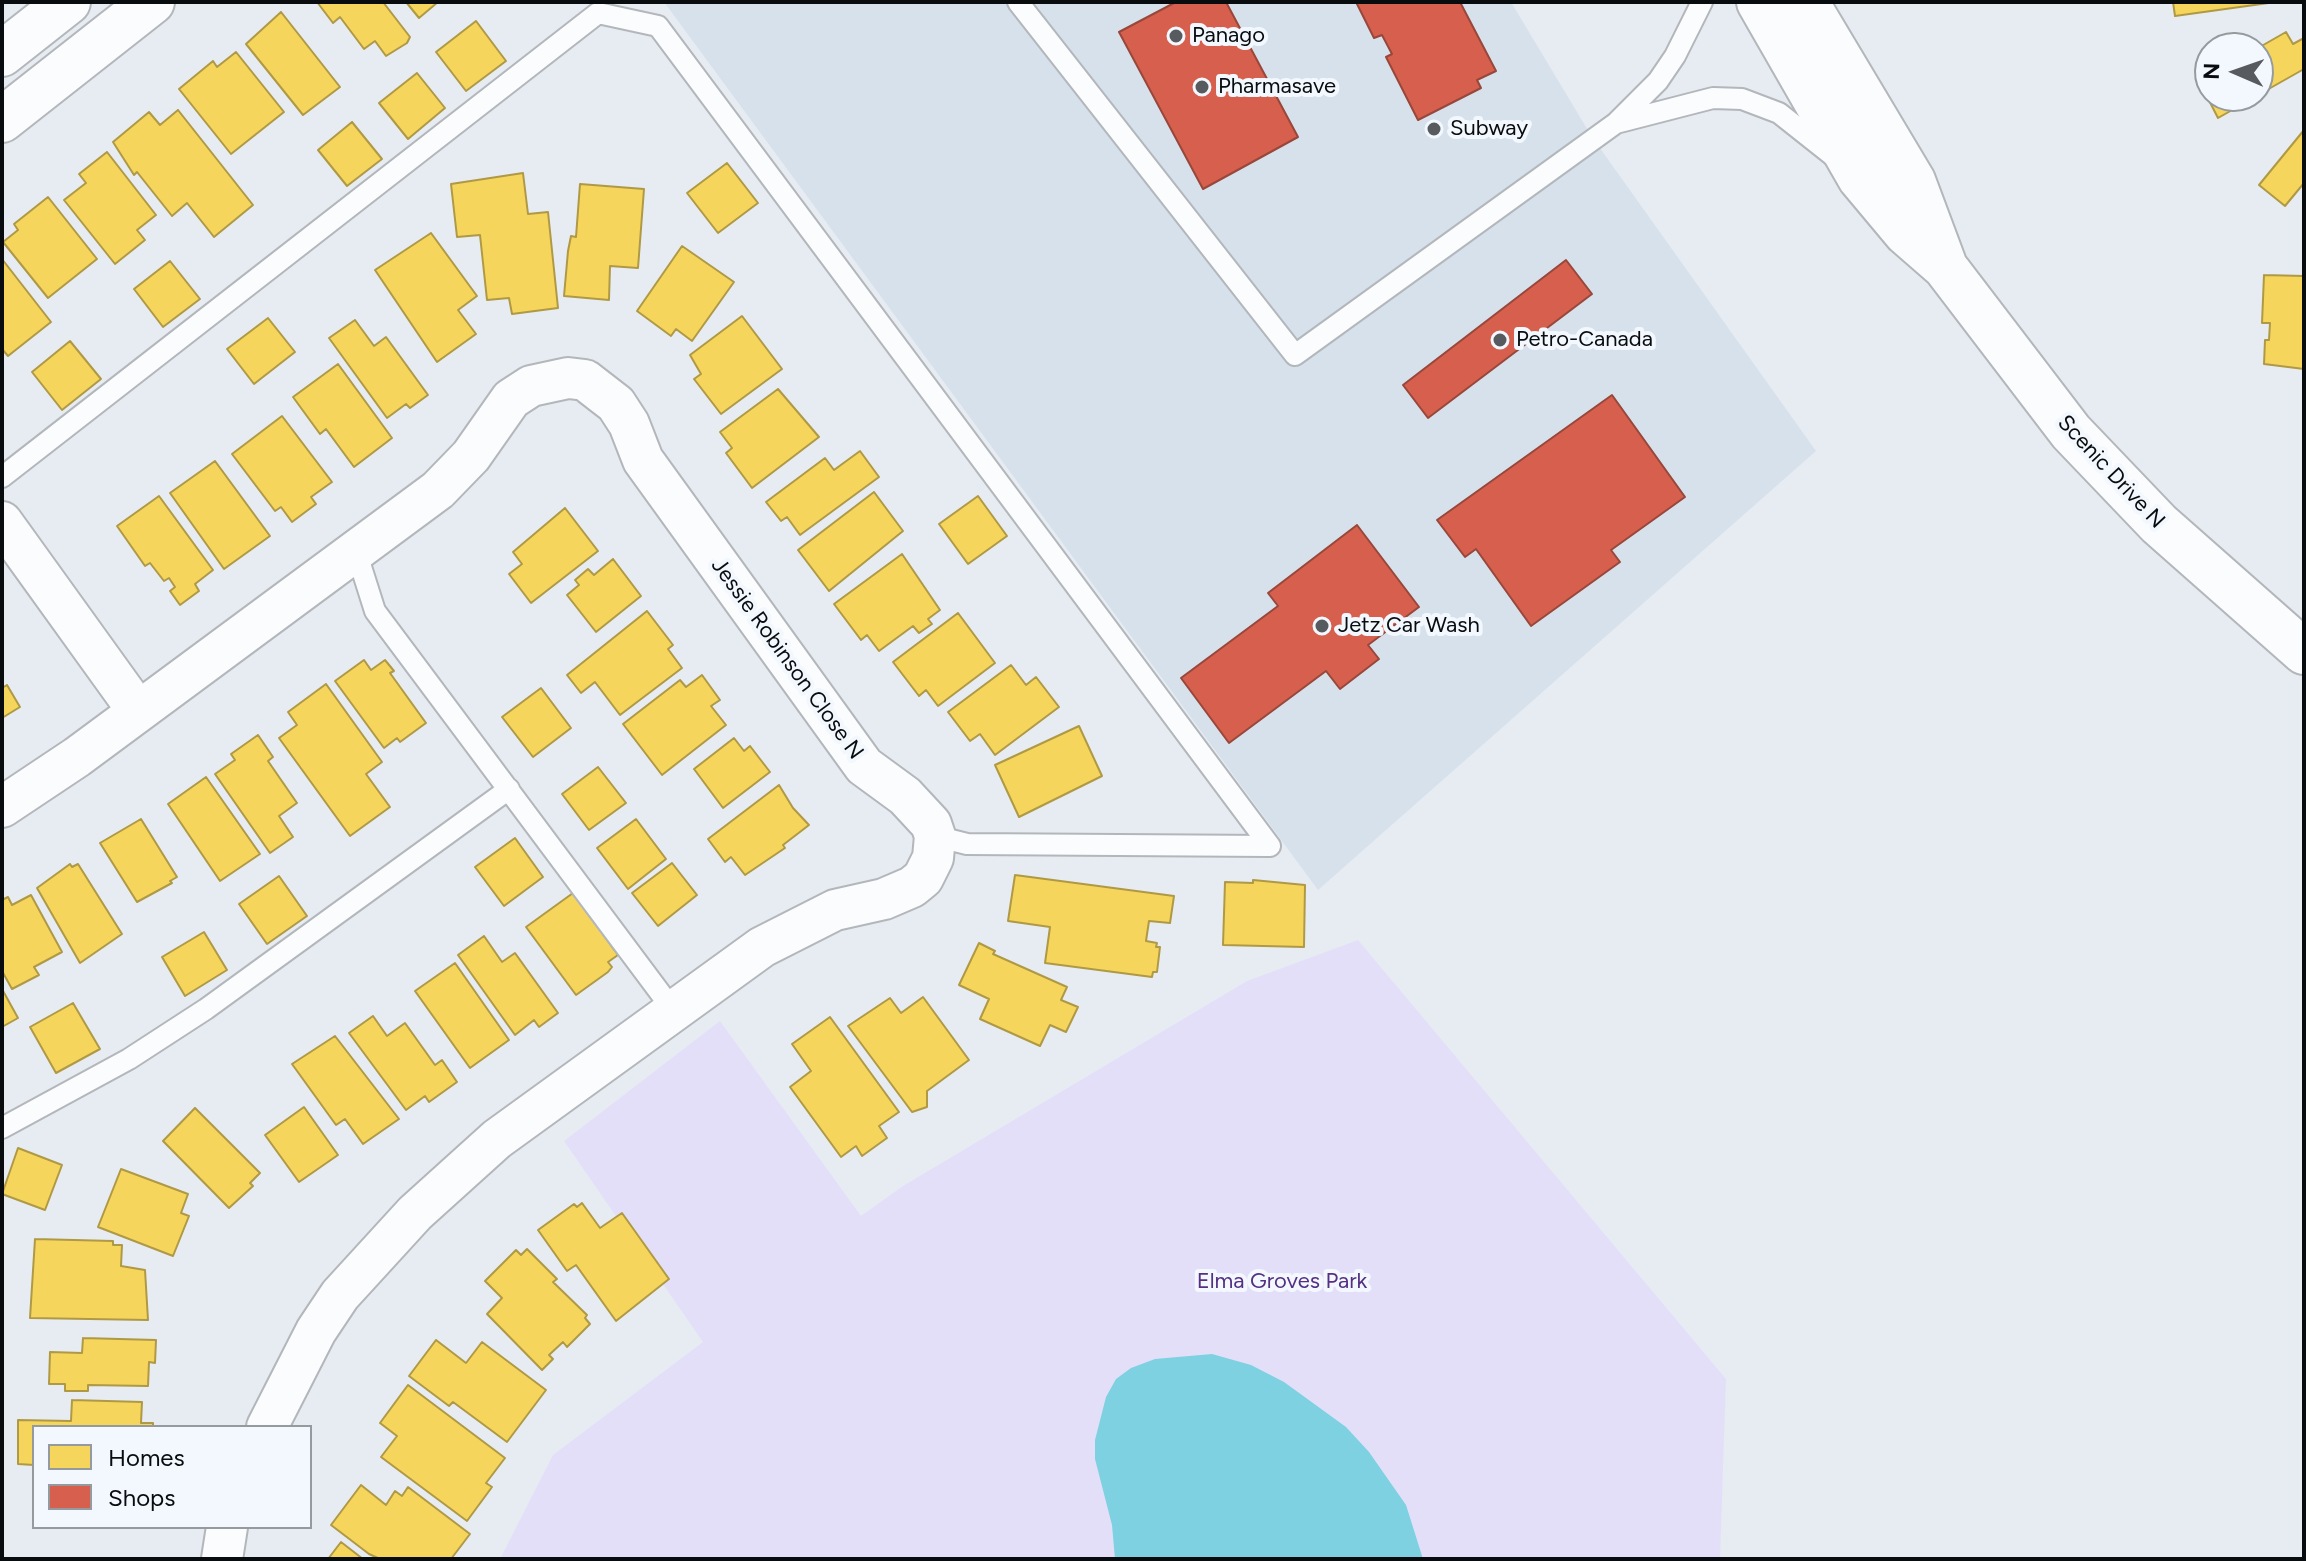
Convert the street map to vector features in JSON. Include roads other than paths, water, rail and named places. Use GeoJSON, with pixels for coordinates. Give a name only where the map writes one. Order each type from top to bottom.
{"type":"FeatureCollection","features":[{"type":"Feature","properties":{"kind":"main road"},"geometry":{"type":"LineString","coordinates":[[2,54],[68,2]]}},
{"type":"Feature","properties":{"kind":"main road"},"geometry":{"type":"LineString","coordinates":[[2,120],[152,2]]}},
{"type":"Feature","properties":{"kind":"main road","name":"Scenic Drive N"},"geometry":{"type":"LineString","coordinates":[[1759,2],[1860,178],[1906,233],[1945,267],[2071,432],[2170,535],[2304,652]]}},
{"type":"Feature","properties":{"kind":"main road","name":"Scenic Drive N"},"geometry":{"type":"LineString","coordinates":[[1806,2],[1913,181],[1945,267]]}},
{"type":"Feature","properties":{"kind":"street","name":"Jessie Robinson Close N"},"geometry":{"type":"LineString","coordinates":[[2,807],[438,490],[471,456],[511,399],[531,386],[551,380],[585,380],[616,404],[629,424],[643,460],[864,766],[921,810],[935,836]]}},
{"type":"Feature","properties":{"kind":"street"},"geometry":{"type":"LineString","coordinates":[[2,522],[138,711]]}},
{"type":"Feature","properties":{"kind":"street"},"geometry":{"type":"LineString","coordinates":[[268,1425],[316,1331],[340,1295],[415,1213],[497,1139],[762,947],[800,925],[835,910],[884,899],[912,887],[929,868],[935,836]]}},
{"type":"Feature","properties":{"kind":"street"},"geometry":{"type":"LineString","coordinates":[[222,1559],[227,1529]]}},
{"type":"Feature","properties":{"kind":"lane"},"geometry":{"type":"LineString","coordinates":[[1018,2],[1295,355],[1616,123],[1658,81],[1691,30],[1702,2]]}},
{"type":"Feature","properties":{"kind":"lane"},"geometry":{"type":"LineString","coordinates":[[2,477],[598,13],[658,26],[1270,846],[967,844],[935,836]]}},
{"type":"Feature","properties":{"kind":"lane"},"geometry":{"type":"LineString","coordinates":[[1616,123],[1713,98],[1754,101],[1793,123],[1860,178]]}},
{"type":"Feature","properties":{"kind":"lane"},"geometry":{"type":"LineString","coordinates":[[356,551],[375,611],[667,1002],[689,999]]}},
{"type":"Feature","properties":{"kind":"lane"},"geometry":{"type":"LineString","coordinates":[[2,1128],[129,1059],[193,1018],[509,789]]}},
{"type":"Feature","properties":{"kind":"water"},"geometry":{"type":"Polygon","coordinates":[[[1212,1354],[1251,1365],[1284,1382],[1346,1427],[1369,1452],[1406,1505],[1423,1559],[1115,1559],[1112,1525],[1095,1459],[1095,1440],[1106,1397],[1116,1379],[1131,1368],[1155,1359],[1212,1354]]]}},
{"type":"Feature","properties":{"kind":"place","name":"Panago"},"geometry":{"type":"Point","coordinates":[1176,36]}},
{"type":"Feature","properties":{"kind":"place","name":"Pharmasave"},"geometry":{"type":"Point","coordinates":[1202,87]}},
{"type":"Feature","properties":{"kind":"place","name":"Subway"},"geometry":{"type":"Point","coordinates":[1434,129]}},
{"type":"Feature","properties":{"kind":"place","name":"Petro-Canada"},"geometry":{"type":"Point","coordinates":[1500,340]}},
{"type":"Feature","properties":{"kind":"place","name":"Jetz Car Wash"},"geometry":{"type":"Point","coordinates":[1322,626]}},
{"type":"Feature","properties":{"kind":"park label","name":"Elma Groves Park"},"geometry":{"type":"Point","coordinates":[1282,1282]}}]}
